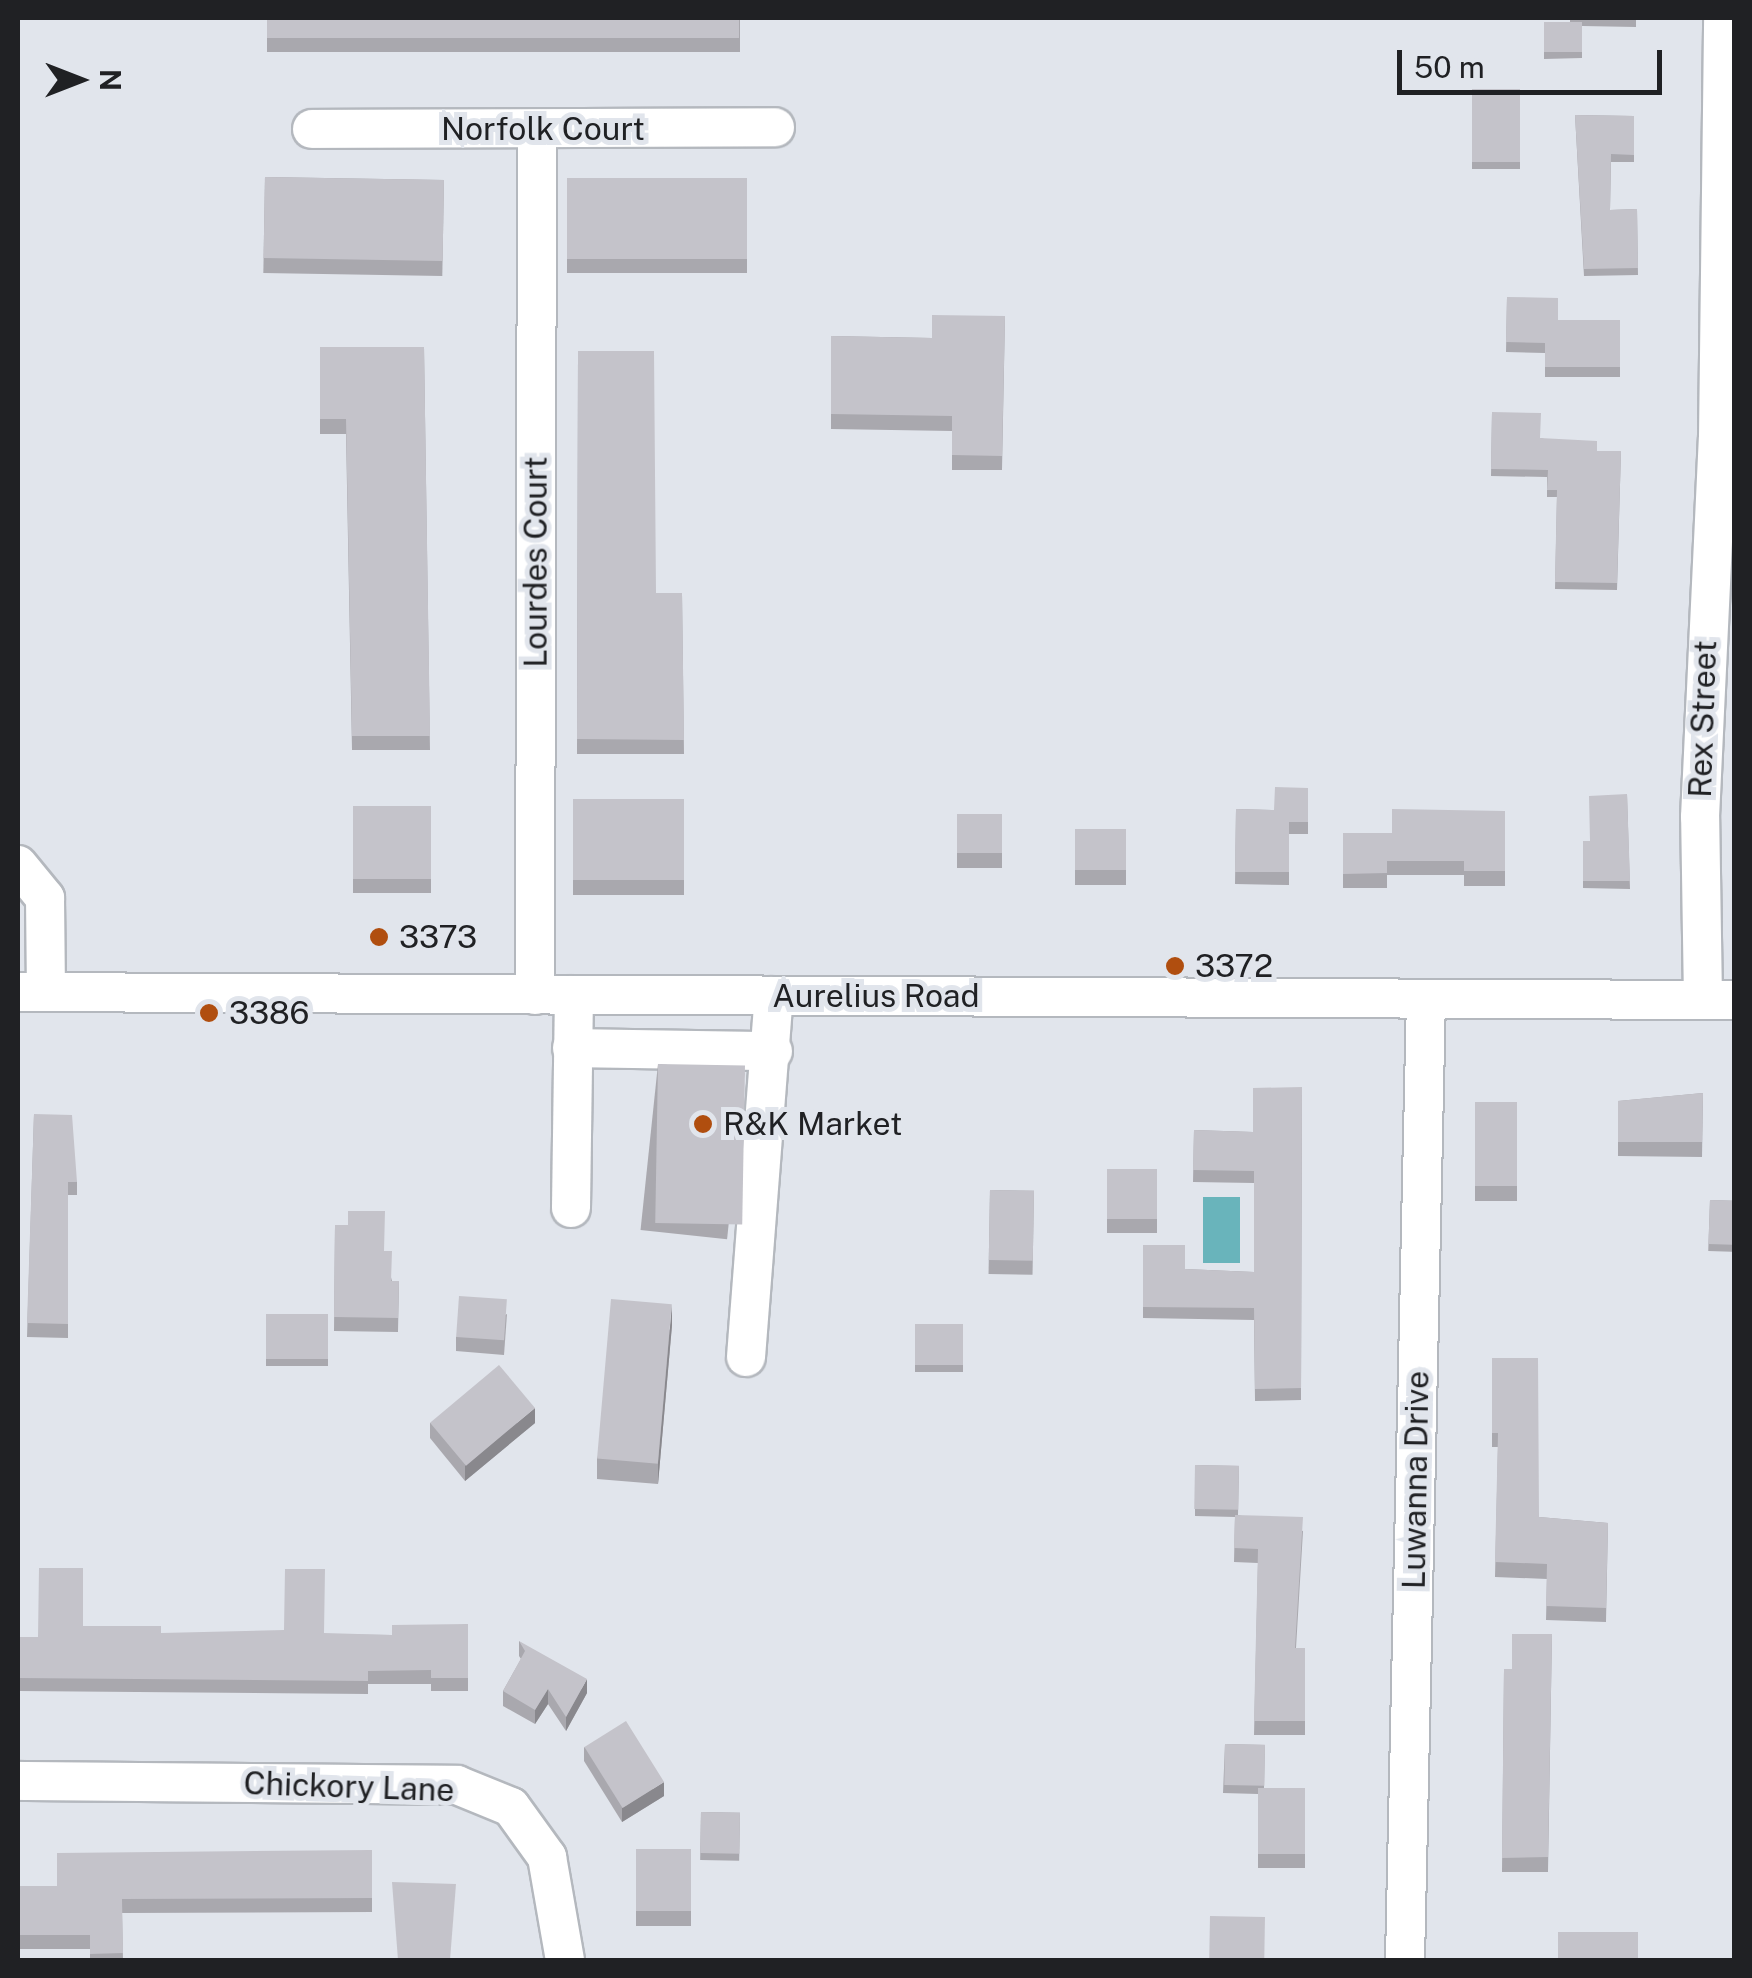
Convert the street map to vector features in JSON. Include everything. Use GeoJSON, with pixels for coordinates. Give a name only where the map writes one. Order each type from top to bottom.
{"type":"FeatureCollection","features":[{"type":"Feature","properties":{"kind":"street","name":"Rex Street"},"geometry":{"type":"LineString","coordinates":[[1718,1000],[1700,818],[1718,438],[1723,18]]}},
{"type":"Feature","properties":{"kind":"street","name":"Norfolk Court"},"geometry":{"type":"LineString","coordinates":[[312,129],[775,127]]}},
{"type":"Feature","properties":{"kind":"street","name":"Lourdes Court"},"geometry":{"type":"LineString","coordinates":[[536,994],[537,130]]}},
{"type":"Feature","properties":{"kind":"street"},"geometry":{"type":"LineString","coordinates":[[18,865],[45,898],[32,992]]}},
{"type":"Feature","properties":{"kind":"street","name":"Aurelius Road"},"geometry":{"type":"LineString","coordinates":[[32,992],[1718,1000]]}},
{"type":"Feature","properties":{"kind":"street"},"geometry":{"type":"LineString","coordinates":[[571,1208],[574,995]]}},
{"type":"Feature","properties":{"kind":"street"},"geometry":{"type":"LineString","coordinates":[[746,1357],[774,996]]}},
{"type":"Feature","properties":{"kind":"street","name":"Luwanna Drive"},"geometry":{"type":"LineString","coordinates":[[1406,1960],[1426,999]]}},
{"type":"Feature","properties":{"kind":"street"},"geometry":{"type":"LineString","coordinates":[[572,1048],[772,1050]]}},
{"type":"Feature","properties":{"kind":"street","name":"Chickory Lane"},"geometry":{"type":"LineString","coordinates":[[18,1781],[457,1785],[511,1806],[546,1857],[565,1960]]}},
{"type":"Feature","properties":{"kind":"water"},"geometry":{"type":"Polygon","coordinates":[[[1203,1197],[1240,1197],[1240,1263],[1203,1263],[1203,1197]]]}},
{"type":"Feature","properties":{"kind":"building"},"geometry":{"type":"Polygon","coordinates":[[[267,18],[739,18],[739,38],[267,38],[267,18]]]}},
{"type":"Feature","properties":{"kind":"building"},"geometry":{"type":"Polygon","coordinates":[[[1570,18],[1636,18],[1636,20],[1570,18]]]}},
{"type":"Feature","properties":{"kind":"building"},"geometry":{"type":"Polygon","coordinates":[[[1544,22],[1582,22],[1582,52],[1544,52],[1544,22]]]}},
{"type":"Feature","properties":{"kind":"building"},"geometry":{"type":"Polygon","coordinates":[[[1472,89],[1520,89],[1520,162],[1472,162],[1472,89]]]}},
{"type":"Feature","properties":{"kind":"building"},"geometry":{"type":"Polygon","coordinates":[[[1575,115],[1634,116],[1634,155],[1611,154],[1610,210],[1637,209],[1638,268],[1584,269],[1575,115]]]}},
{"type":"Feature","properties":{"kind":"building"},"geometry":{"type":"Polygon","coordinates":[[[265,177],[444,180],[443,261],[264,258],[265,177]]]}},
{"type":"Feature","properties":{"kind":"building"},"geometry":{"type":"Polygon","coordinates":[[[567,178],[747,178],[747,259],[567,259],[567,178]]]}},
{"type":"Feature","properties":{"kind":"building"},"geometry":{"type":"Polygon","coordinates":[[[1507,297],[1558,298],[1558,320],[1620,320],[1620,367],[1545,367],[1545,343],[1506,342],[1507,297]]]}},
{"type":"Feature","properties":{"kind":"building"},"geometry":{"type":"Polygon","coordinates":[[[932,315],[1005,316],[1002,456],[952,455],[952,416],[831,414],[831,336],[932,338],[932,315]]]}},
{"type":"Feature","properties":{"kind":"building"},"geometry":{"type":"Polygon","coordinates":[[[320,347],[424,347],[430,736],[352,736],[346,419],[320,419],[320,347]]]}},
{"type":"Feature","properties":{"kind":"building"},"geometry":{"type":"Polygon","coordinates":[[[578,351],[654,351],[656,593],[682,593],[684,740],[577,739],[578,351]]]}},
{"type":"Feature","properties":{"kind":"building"},"geometry":{"type":"Polygon","coordinates":[[[1492,412],[1541,413],[1540,438],[1597,441],[1597,451],[1621,451],[1617,583],[1555,582],[1557,490],[1547,490],[1548,470],[1491,469],[1492,412]]]}},
{"type":"Feature","properties":{"kind":"building"},"geometry":{"type":"Polygon","coordinates":[[[18,634],[20,634],[18,758],[18,634]]]}},
{"type":"Feature","properties":{"kind":"building"},"geometry":{"type":"Polygon","coordinates":[[[1275,787],[1308,788],[1308,822],[1289,822],[1289,872],[1235,872],[1236,809],[1274,810],[1275,787]]]}},
{"type":"Feature","properties":{"kind":"building"},"geometry":{"type":"Polygon","coordinates":[[[1627,794],[1630,881],[1583,881],[1583,841],[1590,841],[1589,796],[1627,794]]]}},
{"type":"Feature","properties":{"kind":"building"},"geometry":{"type":"Polygon","coordinates":[[[573,799],[684,799],[684,880],[573,880],[573,799]]]}},
{"type":"Feature","properties":{"kind":"building"},"geometry":{"type":"Polygon","coordinates":[[[353,806],[431,806],[431,879],[353,879],[353,806]]]}},
{"type":"Feature","properties":{"kind":"building"},"geometry":{"type":"Polygon","coordinates":[[[1392,809],[1505,811],[1505,871],[1464,871],[1464,861],[1387,861],[1387,873],[1343,874],[1343,833],[1392,833],[1392,809]]]}},
{"type":"Feature","properties":{"kind":"building"},"geometry":{"type":"Polygon","coordinates":[[[957,814],[1002,814],[1002,853],[957,853],[957,814]]]}},
{"type":"Feature","properties":{"kind":"building"},"geometry":{"type":"Polygon","coordinates":[[[1075,829],[1126,829],[1126,870],[1075,870],[1075,829]]]}},
{"type":"Feature","properties":{"kind":"building"},"geometry":{"type":"Polygon","coordinates":[[[658,1064],[745,1066],[742,1224],[655,1223],[658,1064]]]}},
{"type":"Feature","properties":{"kind":"building"},"geometry":{"type":"Polygon","coordinates":[[[1302,1087],[1301,1388],[1255,1389],[1254,1308],[1143,1307],[1143,1245],[1185,1245],[1185,1269],[1254,1272],[1254,1171],[1193,1170],[1194,1130],[1253,1132],[1253,1088],[1302,1087]]]}},
{"type":"Feature","properties":{"kind":"building"},"geometry":{"type":"Polygon","coordinates":[[[1703,1093],[1702,1142],[1618,1142],[1618,1101],[1703,1093]]]}},
{"type":"Feature","properties":{"kind":"building"},"geometry":{"type":"Polygon","coordinates":[[[1475,1102],[1517,1102],[1517,1186],[1475,1186],[1475,1102]]]}},
{"type":"Feature","properties":{"kind":"building"},"geometry":{"type":"Polygon","coordinates":[[[34,1114],[72,1115],[77,1182],[68,1182],[68,1324],[27,1323],[34,1114]]]}},
{"type":"Feature","properties":{"kind":"building"},"geometry":{"type":"Polygon","coordinates":[[[1107,1169],[1157,1169],[1157,1219],[1107,1219],[1107,1169]]]}},
{"type":"Feature","properties":{"kind":"building"},"geometry":{"type":"Polygon","coordinates":[[[990,1190],[1034,1191],[1033,1261],[989,1260],[990,1190]]]}},
{"type":"Feature","properties":{"kind":"building"},"geometry":{"type":"Polygon","coordinates":[[[1710,1200],[1734,1201],[1732,1245],[1708,1244],[1710,1200]]]}},
{"type":"Feature","properties":{"kind":"building"},"geometry":{"type":"Polygon","coordinates":[[[348,1211],[385,1211],[384,1251],[392,1251],[391,1281],[399,1281],[398,1318],[334,1317],[335,1225],[348,1225],[348,1211]]]}},
{"type":"Feature","properties":{"kind":"building"},"geometry":{"type":"Polygon","coordinates":[[[459,1296],[507,1299],[504,1340],[456,1337],[459,1296]]]}},
{"type":"Feature","properties":{"kind":"building"},"geometry":{"type":"Polygon","coordinates":[[[611,1299],[672,1304],[658,1464],[597,1458],[611,1299]]]}},
{"type":"Feature","properties":{"kind":"building"},"geometry":{"type":"Polygon","coordinates":[[[266,1314],[328,1314],[328,1359],[266,1359],[266,1314]]]}},
{"type":"Feature","properties":{"kind":"building"},"geometry":{"type":"Polygon","coordinates":[[[915,1324],[963,1324],[963,1365],[915,1365],[915,1324]]]}},
{"type":"Feature","properties":{"kind":"building"},"geometry":{"type":"Polygon","coordinates":[[[1492,1358],[1538,1358],[1539,1517],[1608,1523],[1606,1608],[1546,1606],[1547,1564],[1495,1562],[1498,1433],[1492,1433],[1492,1358]]]}},
{"type":"Feature","properties":{"kind":"building"},"geometry":{"type":"Polygon","coordinates":[[[499,1365],[535,1408],[466,1466],[430,1423],[499,1365]]]}},
{"type":"Feature","properties":{"kind":"building"},"geometry":{"type":"Polygon","coordinates":[[[1195,1465],[1239,1466],[1238,1510],[1194,1509],[1195,1465]]]}},
{"type":"Feature","properties":{"kind":"building"},"geometry":{"type":"Polygon","coordinates":[[[1235,1515],[1303,1517],[1295,1648],[1305,1648],[1305,1721],[1254,1721],[1258,1549],[1234,1548],[1235,1515]]]}},
{"type":"Feature","properties":{"kind":"building"},"geometry":{"type":"Polygon","coordinates":[[[39,1568],[83,1568],[83,1626],[161,1626],[161,1633],[284,1630],[285,1569],[325,1569],[324,1633],[392,1635],[392,1625],[468,1624],[468,1678],[431,1678],[431,1670],[368,1671],[368,1681],[18,1678],[18,1637],[38,1637],[39,1568]]]}},
{"type":"Feature","properties":{"kind":"building"},"geometry":{"type":"Polygon","coordinates":[[[1512,1634],[1552,1634],[1548,1857],[1502,1858],[1504,1669],[1512,1669],[1512,1634]]]}},
{"type":"Feature","properties":{"kind":"building"},"geometry":{"type":"Polygon","coordinates":[[[519,1641],[587,1679],[566,1717],[548,1689],[535,1710],[503,1691],[525,1651],[519,1641]]]}},
{"type":"Feature","properties":{"kind":"building"},"geometry":{"type":"Polygon","coordinates":[[[626,1721],[664,1782],[623,1808],[584,1747],[626,1721]]]}},
{"type":"Feature","properties":{"kind":"building"},"geometry":{"type":"Polygon","coordinates":[[[1225,1744],[1265,1745],[1264,1786],[1224,1785],[1225,1744]]]}},
{"type":"Feature","properties":{"kind":"building"},"geometry":{"type":"Polygon","coordinates":[[[1258,1788],[1305,1788],[1305,1854],[1258,1854],[1258,1788]]]}},
{"type":"Feature","properties":{"kind":"building"},"geometry":{"type":"Polygon","coordinates":[[[701,1812],[740,1813],[739,1854],[700,1853],[701,1812]]]}},
{"type":"Feature","properties":{"kind":"building"},"geometry":{"type":"Polygon","coordinates":[[[636,1849],[691,1849],[691,1911],[636,1911],[636,1849]]]}},
{"type":"Feature","properties":{"kind":"building"},"geometry":{"type":"Polygon","coordinates":[[[372,1850],[372,1898],[122,1899],[123,1953],[90,1954],[90,1935],[18,1935],[18,1886],[57,1886],[57,1853],[372,1850]]]}},
{"type":"Feature","properties":{"kind":"building"},"geometry":{"type":"Polygon","coordinates":[[[392,1882],[456,1884],[450,1960],[398,1960],[392,1882]]]}},
{"type":"Feature","properties":{"kind":"building"},"geometry":{"type":"Polygon","coordinates":[[[1210,1916],[1265,1917],[1264,1960],[1209,1960],[1210,1916]]]}},
{"type":"Feature","properties":{"kind":"building"},"geometry":{"type":"Polygon","coordinates":[[[1558,1932],[1638,1932],[1638,1960],[1558,1960],[1558,1932]]]}},
{"type":"Feature","properties":{"kind":"place","name":"3373"},"geometry":{"type":"Point","coordinates":[379,937]}},
{"type":"Feature","properties":{"kind":"place","name":"3372"},"geometry":{"type":"Point","coordinates":[1175,966]}},
{"type":"Feature","properties":{"kind":"place","name":"3386"},"geometry":{"type":"Point","coordinates":[209,1013]}},
{"type":"Feature","properties":{"kind":"place","name":"R&K Market"},"geometry":{"type":"Point","coordinates":[703,1124]}}]}
